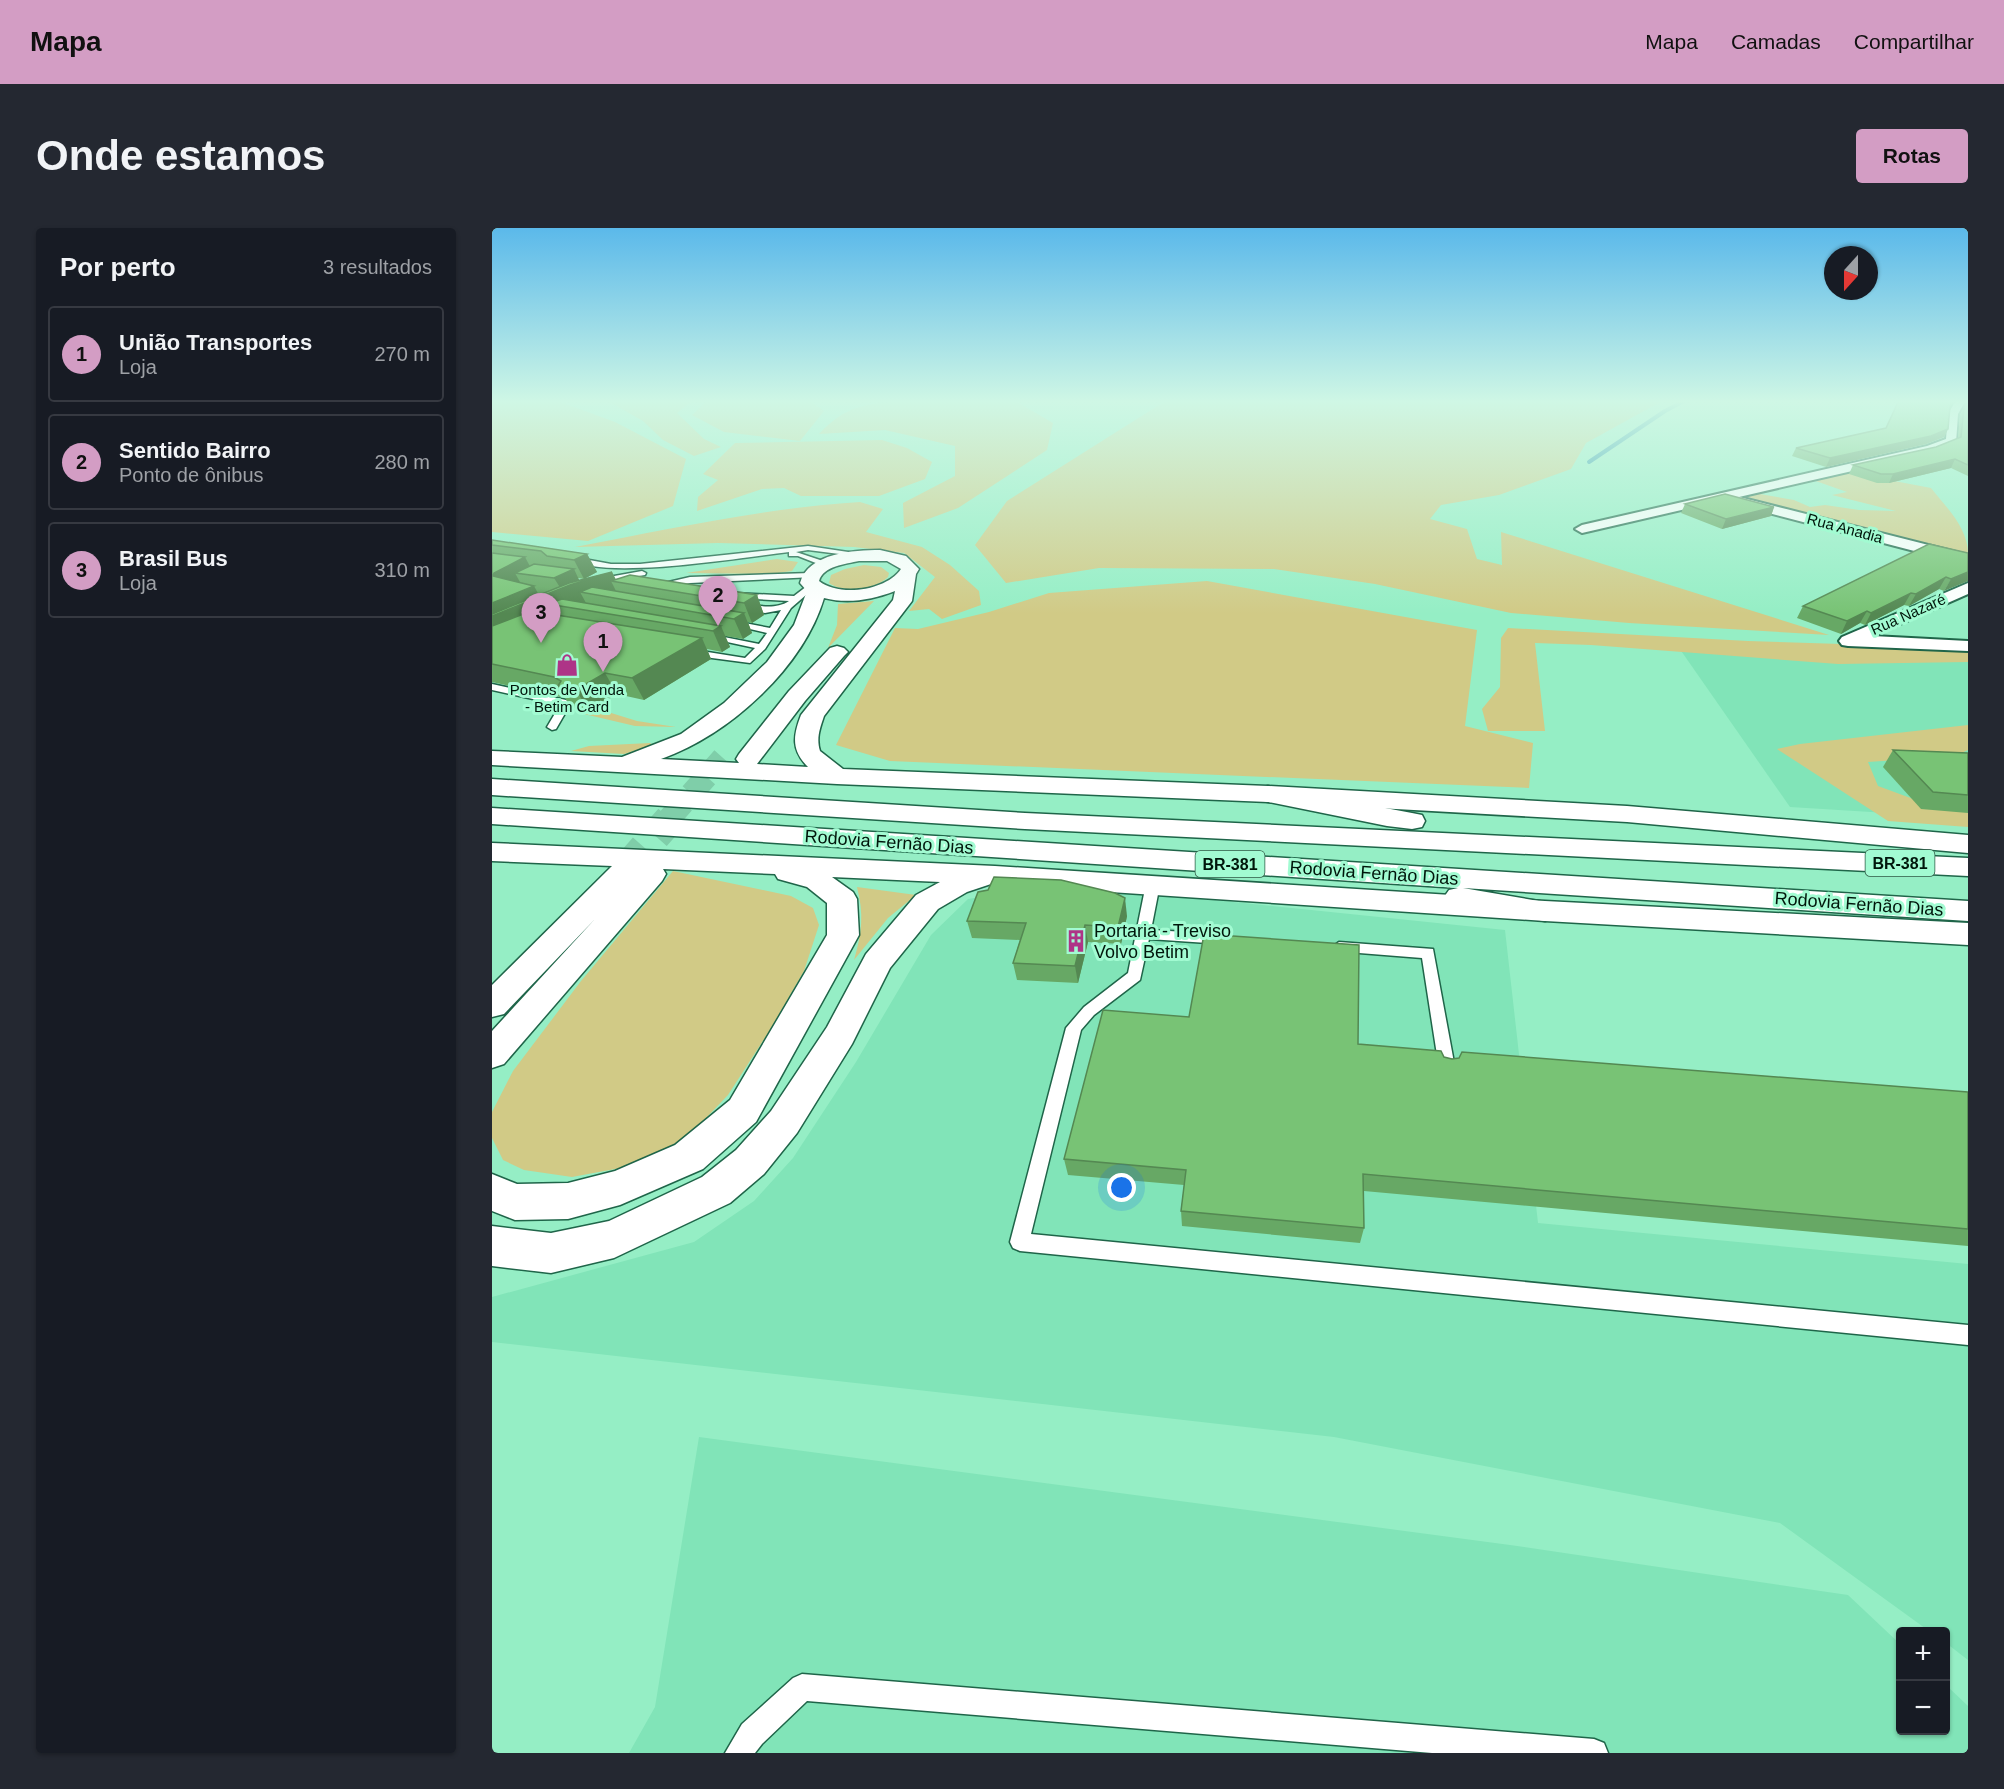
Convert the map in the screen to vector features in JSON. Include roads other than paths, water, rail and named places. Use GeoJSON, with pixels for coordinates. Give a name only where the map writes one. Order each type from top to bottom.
{"type":"FeatureCollection","features":[{"type":"Feature","properties":{"kind":"main road"},"geometry":{"type":"LineString","coordinates":[[617,766],[672,746],[706,729],[730,709],[769,671],[804,626],[815,585],[847,558],[886,556],[907,563],[910,569],[797,696],[748,759]]}},
{"type":"Feature","properties":{"kind":"main road"},"geometry":{"type":"LineString","coordinates":[[815,585],[862,594],[900,581]]}},
{"type":"Feature","properties":{"kind":"main road"},"geometry":{"type":"LineString","coordinates":[[837,776],[815,762],[806,750],[804,739],[807,728],[813,715],[902,601],[900,581]]}},
{"type":"Feature","properties":{"kind":"main road"},"geometry":{"type":"LineString","coordinates":[[723,758],[819,639],[829,614],[815,585]]}},
{"type":"Feature","properties":{"kind":"main road","name":"BR-381"},"geometry":{"type":"LineString","coordinates":[[492,758],[617,766],[1268,794],[1628,814],[1968,844]]}},
{"type":"Feature","properties":{"kind":"main road","name":"Rodovia Fernão Dias"},"geometry":{"type":"LineString","coordinates":[[492,787],[1025,821],[1968,867]]}},
{"type":"Feature","properties":{"kind":"main road"},"geometry":{"type":"LineString","coordinates":[[1268,794],[1387,818],[1844,860]]}},
{"type":"Feature","properties":{"kind":"main road","name":"Rodovia Fernão Dias"},"geometry":{"type":"LineString","coordinates":[[492,816],[1968,911]]}},
{"type":"Feature","properties":{"kind":"main road","name":"Rodovia Fernão Dias"},"geometry":{"type":"LineString","coordinates":[[492,852],[995,875],[1545,911],[1968,934]]}},
{"type":"Feature","properties":{"kind":"main road"},"geometry":{"type":"LineString","coordinates":[[492,1192],[515,1202],[568,1202],[620,1186],[689,1157],[743,1111],[843,935],[842,899],[817,880],[758,863]]}},
{"type":"Feature","properties":{"kind":"main road"},"geometry":{"type":"LineString","coordinates":[[1265,866],[1545,911]]}},
{"type":"Feature","properties":{"kind":"main road"},"geometry":{"type":"LineString","coordinates":[[492,1005],[638,873],[492,1054]]}},
{"type":"Feature","properties":{"kind":"main road"},"geometry":{"type":"LineString","coordinates":[[492,1246],[551,1253],[614,1239],[716,1190],[750,1162],[784,1122],[840,1035],[877,962],[927,902],[957,885],[995,875]]}},
{"type":"Feature","properties":{"kind":"street"},"geometry":{"type":"LineString","coordinates":[[1582,529],[1832,471]]}},
{"type":"Feature","properties":{"kind":"street","name":"Rua Anadia"},"geometry":{"type":"LineString","coordinates":[[1722,496],[1968,560]]}},
{"type":"Feature","properties":{"kind":"street","name":"Rua Nazaré"},"geometry":{"type":"LineString","coordinates":[[1968,588],[1848,641],[1968,646]]}},
{"type":"Feature","properties":{"kind":"lane"},"geometry":{"type":"LineString","coordinates":[[646,575],[588,570],[561,561],[611,566],[640,566],[808,548],[871,556]]}},
{"type":"Feature","properties":{"kind":"lane"},"geometry":{"type":"LineString","coordinates":[[592,591],[596,585],[585,581],[646,575],[781,554],[799,554],[815,585]]}},
{"type":"Feature","properties":{"kind":"lane"},"geometry":{"type":"LineString","coordinates":[[661,574],[684,568]]}},
{"type":"Feature","properties":{"kind":"lane"},"geometry":{"type":"LineString","coordinates":[[604,590],[646,575]]}},
{"type":"Feature","properties":{"kind":"lane"},"geometry":{"type":"LineString","coordinates":[[672,595],[645,589],[690,580],[815,585]]}},
{"type":"Feature","properties":{"kind":"lane"},"geometry":{"type":"LineString","coordinates":[[690,580],[687,585],[705,591]]}},
{"type":"Feature","properties":{"kind":"lane"},"geometry":{"type":"LineString","coordinates":[[723,593],[815,585]]}},
{"type":"Feature","properties":{"kind":"lane"},"geometry":{"type":"LineString","coordinates":[[677,650],[747,661],[762,646],[788,606],[815,585]]}},
{"type":"Feature","properties":{"kind":"lane"},"geometry":{"type":"LineString","coordinates":[[730,604],[765,610],[788,606]]}},
{"type":"Feature","properties":{"kind":"lane"},"geometry":{"type":"LineString","coordinates":[[719,622],[773,631]]}},
{"type":"Feature","properties":{"kind":"lane"},"geometry":{"type":"LineString","coordinates":[[697,635],[762,646]]}},
{"type":"Feature","properties":{"kind":"lane"},"geometry":{"type":"LineString","coordinates":[[492,687],[566,703],[552,726]]}},
{"type":"Feature","properties":{"kind":"lane"},"geometry":{"type":"LineString","coordinates":[[1153,884],[1135,976],[1089,1011],[1074,1028],[1020,1242],[1968,1335]]}},
{"type":"Feature","properties":{"kind":"lane"},"geometry":{"type":"LineString","coordinates":[[1143,934],[1238,940]]}},
{"type":"Feature","properties":{"kind":"lane"},"geometry":{"type":"LineString","coordinates":[[1321,945],[1428,952],[1447,1068]]}},
{"type":"Feature","properties":{"kind":"lane"},"geometry":{"type":"LineString","coordinates":[[739,1753],[752,1734],[802,1687],[1403,1745],[1594,1753]]}},
{"type":"Feature","properties":{"kind":"tunnel"},"geometry":{"type":"LineString","coordinates":[[668,820],[723,758]]}},
{"type":"Feature","properties":{"kind":"tunnel"},"geometry":{"type":"LineString","coordinates":[[624,871],[670,819]]}},
{"type":"Feature","properties":{"kind":"place","name":"Sentido Bairro"},"geometry":{"type":"Point","coordinates":[718,626]}},
{"type":"Feature","properties":{"kind":"place","name":"Brasil Bus"},"geometry":{"type":"Point","coordinates":[541,643]}},
{"type":"Feature","properties":{"kind":"place","name":"Pontos de Venda - Betim Card"},"geometry":{"type":"Point","coordinates":[567,665]}},
{"type":"Feature","properties":{"kind":"place","name":"União Transportes"},"geometry":{"type":"Point","coordinates":[603,672]}},
{"type":"Feature","properties":{"kind":"place","name":"Portaria - Treviso Volvo Betim"},"geometry":{"type":"Point","coordinates":[1076,941]}}]}
